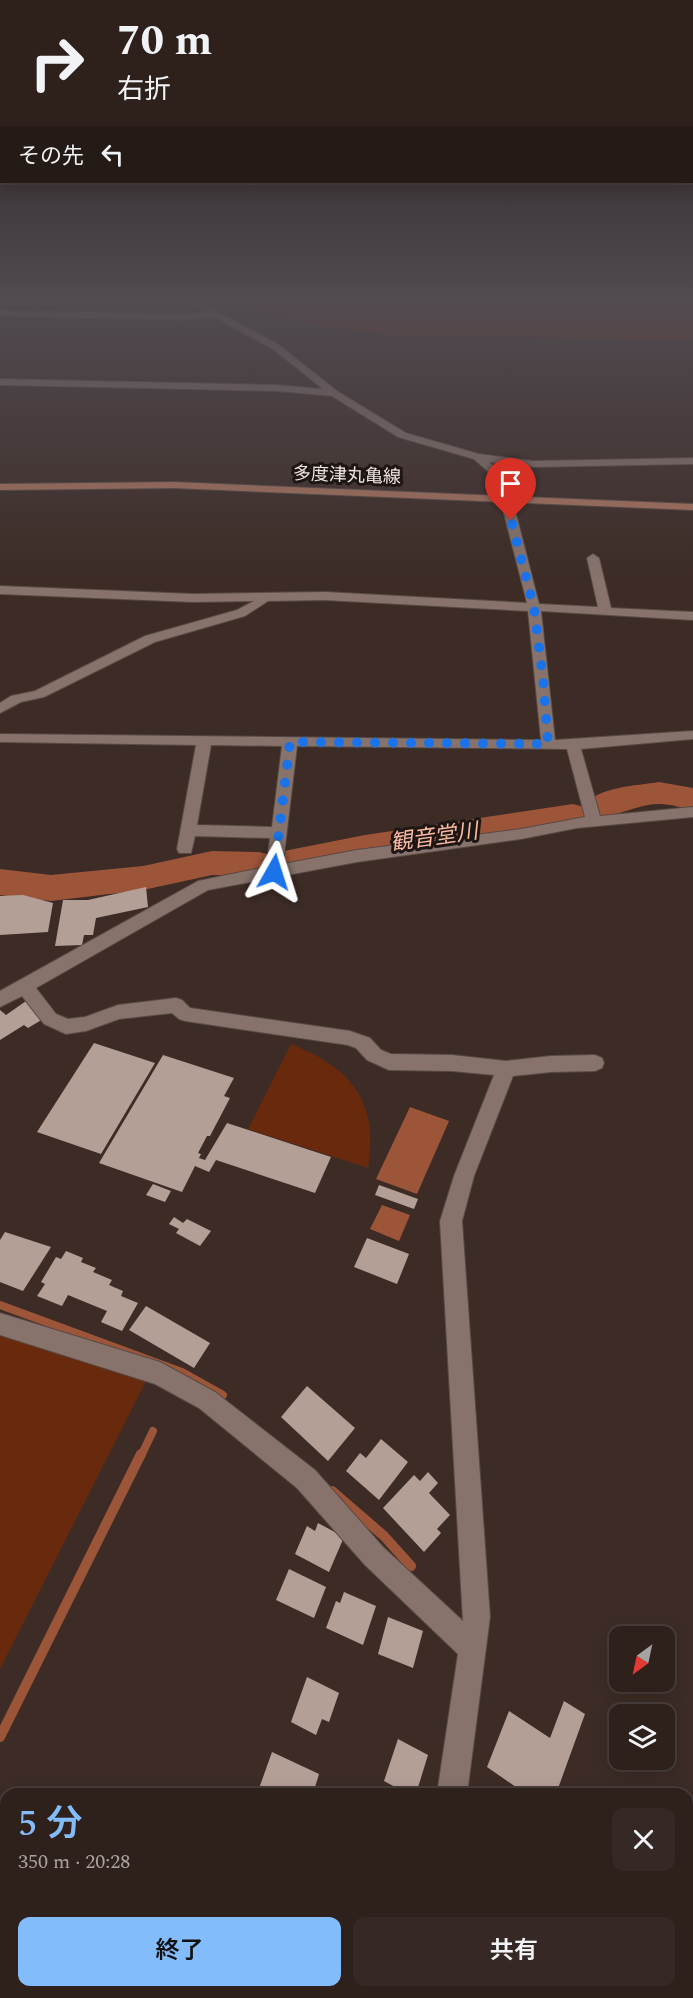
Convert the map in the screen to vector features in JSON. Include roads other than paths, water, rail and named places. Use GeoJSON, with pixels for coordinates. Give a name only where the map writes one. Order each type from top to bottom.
{"type":"FeatureCollection","features":[{"type":"Feature","properties":{"kind":"main road","name":"多度津丸亀線"},"geometry":{"type":"LineString","coordinates":[[0,487],[174,485],[693,507]]}},
{"type":"Feature","properties":{"kind":"street"},"geometry":{"type":"LineString","coordinates":[[317,391],[334,393],[402,435],[478,457],[534,464],[693,461]]}},
{"type":"Feature","properties":{"kind":"street"},"geometry":{"type":"LineString","coordinates":[[478,457],[496,474],[506,498],[534,608],[548,744]]}},
{"type":"Feature","properties":{"kind":"street"},"geometry":{"type":"LineString","coordinates":[[593,558],[605,612]]}},
{"type":"Feature","properties":{"kind":"street"},"geometry":{"type":"LineString","coordinates":[[0,590],[193,598],[325,596],[693,615]]}},
{"type":"Feature","properties":{"kind":"street"},"geometry":{"type":"LineString","coordinates":[[0,709],[16,699],[39,694],[150,639],[241,613],[258,604],[265,597]]}},
{"type":"Feature","properties":{"kind":"street"},"geometry":{"type":"LineString","coordinates":[[0,738],[573,745],[693,735]]}},
{"type":"Feature","properties":{"kind":"street"},"geometry":{"type":"LineString","coordinates":[[185,849],[204,741]]}},
{"type":"Feature","properties":{"kind":"street"},"geometry":{"type":"LineString","coordinates":[[274,872],[290,742]]}},
{"type":"Feature","properties":{"kind":"street"},"geometry":{"type":"LineString","coordinates":[[573,745],[594,822]]}},
{"type":"Feature","properties":{"kind":"street"},"geometry":{"type":"LineString","coordinates":[[0,1000],[204,885],[357,856],[594,822],[693,812]]}},
{"type":"Feature","properties":{"kind":"street"},"geometry":{"type":"LineString","coordinates":[[189,830],[278,832]]}},
{"type":"Feature","properties":{"kind":"street"},"geometry":{"type":"LineString","coordinates":[[24,986],[50,1019],[66,1027],[86,1024],[118,1012],[176,1005],[185,1014],[350,1038],[363,1043],[374,1055],[388,1062],[452,1063],[506,1070],[551,1064],[595,1063]]}},
{"type":"Feature","properties":{"kind":"street"},"geometry":{"type":"LineString","coordinates":[[453,1788],[477,1617],[451,1221],[464,1176],[506,1070]]}},
{"type":"Feature","properties":{"kind":"street"},"geometry":{"type":"LineString","coordinates":[[0,1324],[160,1374],[207,1400],[306,1479],[375,1556],[471,1647]]}},
{"type":"Feature","properties":{"kind":"waterway","name":"観音堂川"},"geometry":{"type":"LineString","coordinates":[[600,807],[618,800],[659,793],[693,799]]}},
{"type":"Feature","properties":{"kind":"waterway","name":"観音堂川"},"geometry":{"type":"LineString","coordinates":[[296,860],[573,815]]}},
{"type":"Feature","properties":{"kind":"waterway","name":"観音堂川"},"geometry":{"type":"LineString","coordinates":[[0,882],[51,888],[143,878],[212,863],[259,864]]}},
{"type":"Feature","properties":{"kind":"waterway"},"geometry":{"type":"LineString","coordinates":[[0,1305],[182,1372],[223,1395]]}},
{"type":"Feature","properties":{"kind":"waterway"},"geometry":{"type":"LineString","coordinates":[[141,1456],[153,1431]]}},
{"type":"Feature","properties":{"kind":"waterway"},"geometry":{"type":"LineString","coordinates":[[0,1737],[141,1454]]}},
{"type":"Feature","properties":{"kind":"waterway"},"geometry":{"type":"LineString","coordinates":[[332,1491],[384,1536],[411,1566]]}}]}
